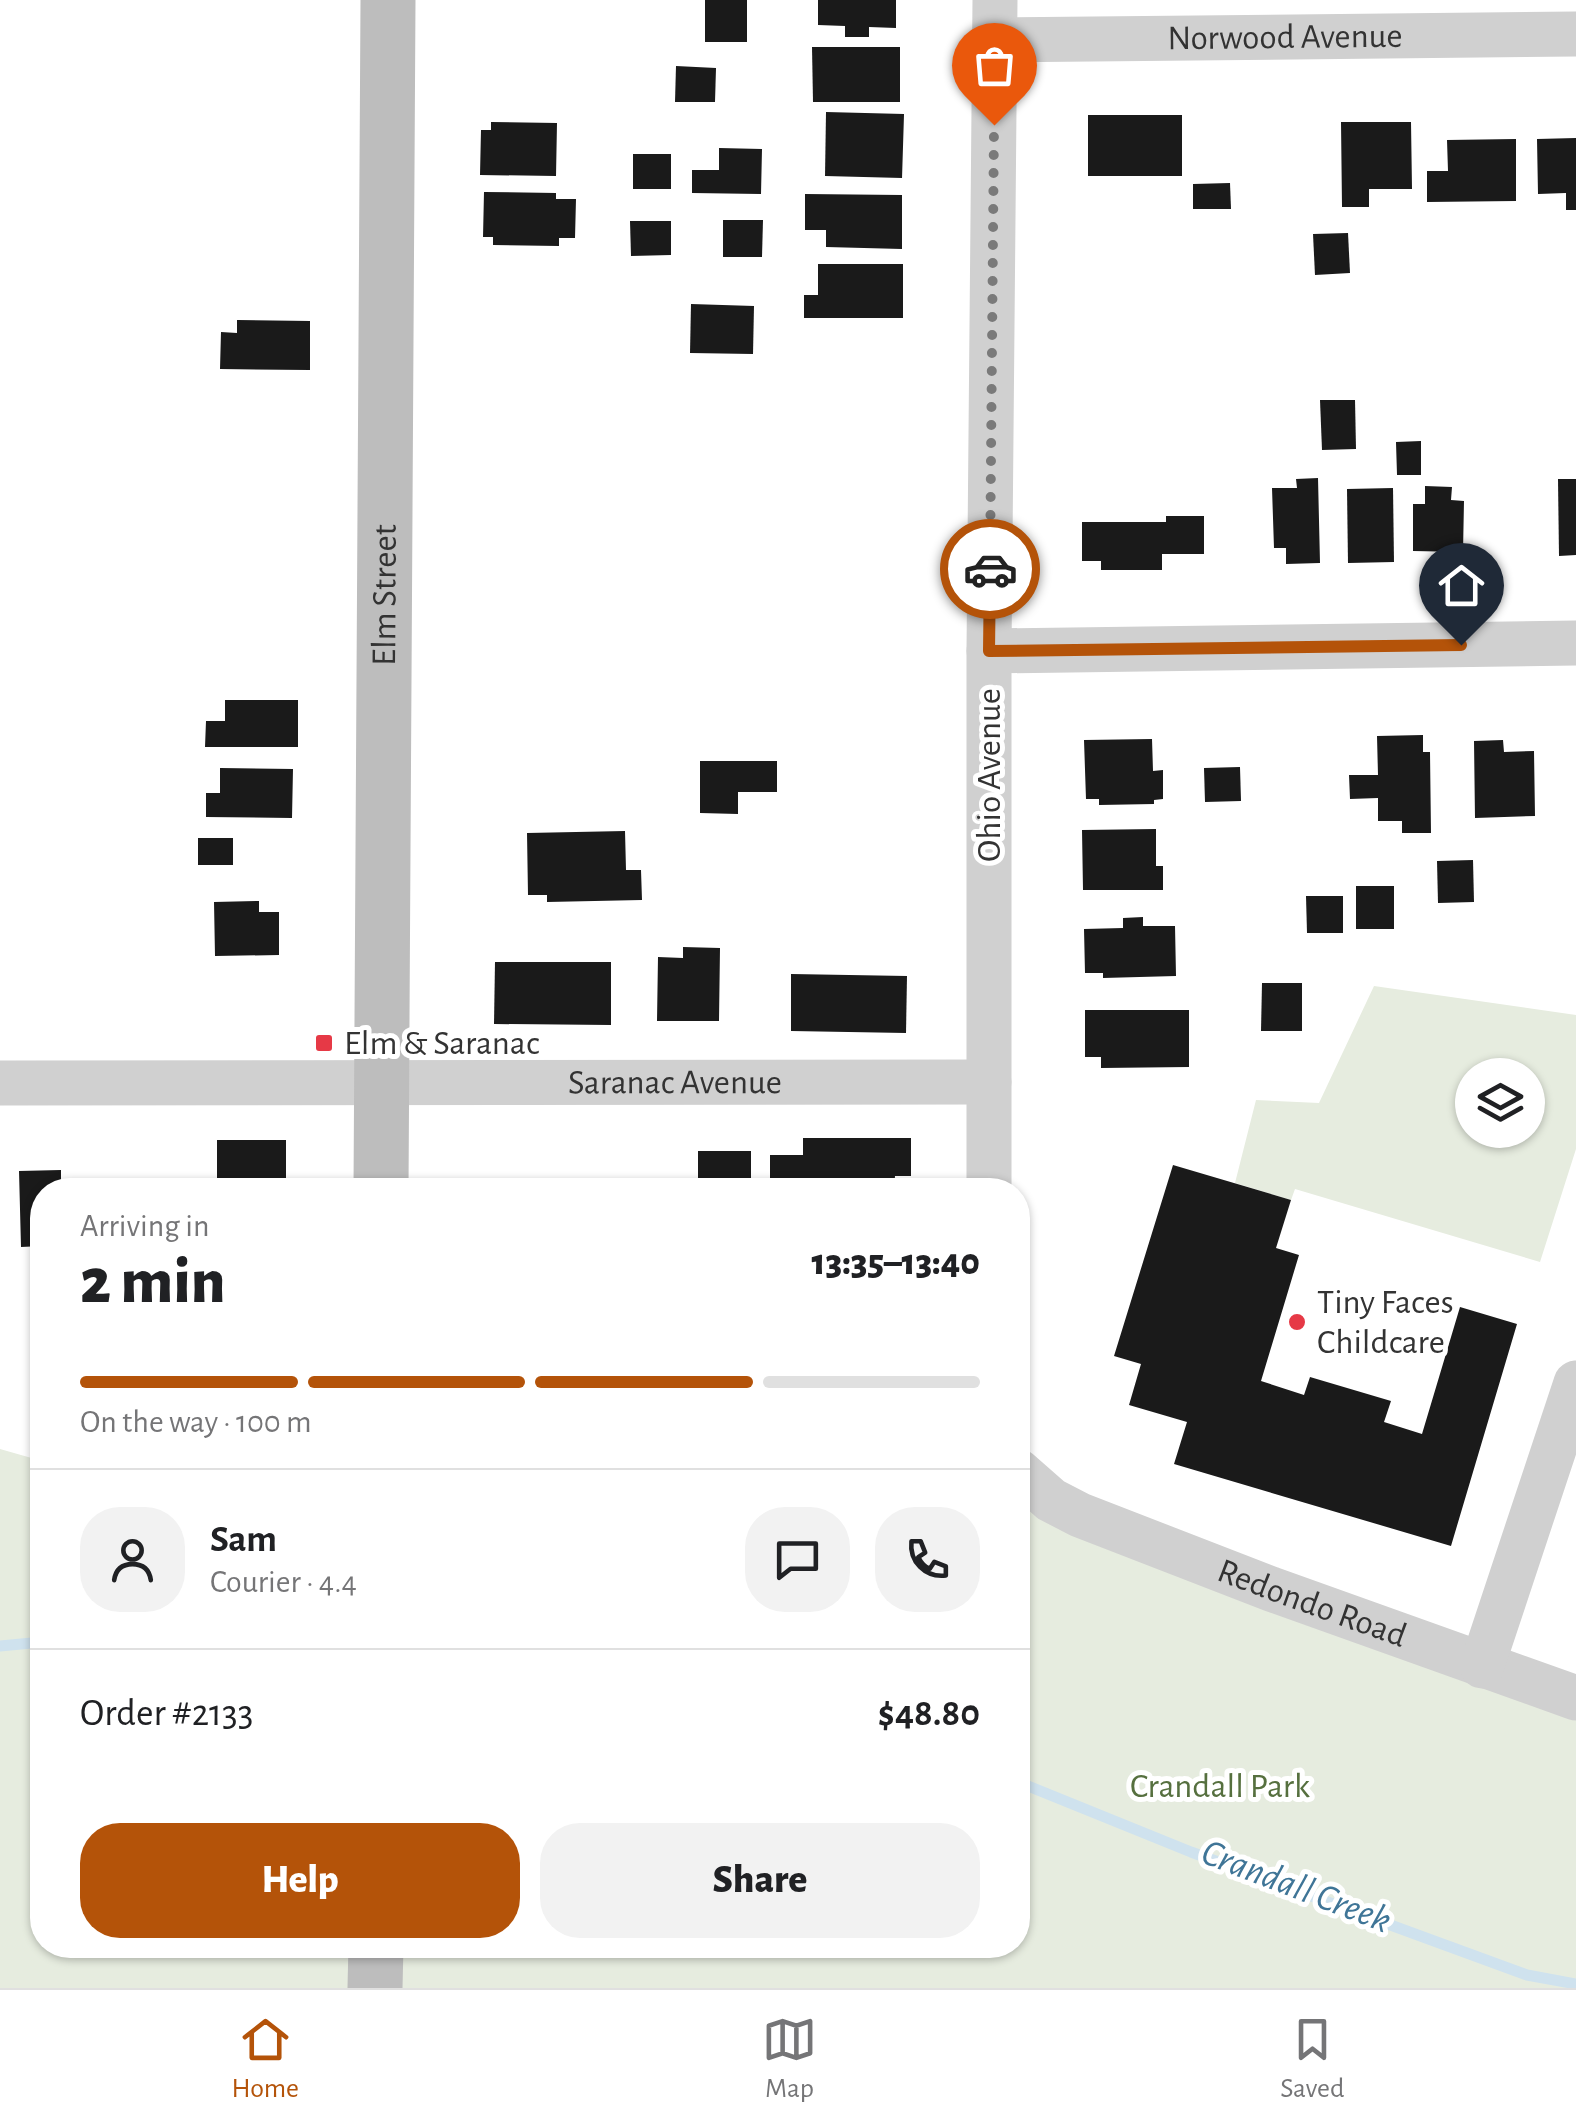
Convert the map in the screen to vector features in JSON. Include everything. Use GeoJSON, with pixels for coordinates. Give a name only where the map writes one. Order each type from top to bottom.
{"type":"FeatureCollection","features":[{"type":"Feature","properties":{"kind":"street","name":"Elm Street"},"geometry":{"type":"LineString","coordinates":[[381,1178],[388,0]]}},
{"type":"Feature","properties":{"kind":"street","name":"Norwood Avenue"},"geometry":{"type":"LineString","coordinates":[[995,20],[1576,34]]}},
{"type":"Feature","properties":{"kind":"street","name":"Ohio Avenue"},"geometry":{"type":"LineString","coordinates":[[989,1178],[995,20]]}},
{"type":"Feature","properties":{"kind":"street"},"geometry":{"type":"LineString","coordinates":[[989,651],[1576,644]]}},
{"type":"Feature","properties":{"kind":"street","name":"Saranac Avenue"},"geometry":{"type":"LineString","coordinates":[[0,1083],[989,1082]]}},
{"type":"Feature","properties":{"kind":"street"},"geometry":{"type":"LineString","coordinates":[[1482,1666],[1576,1382]]}},
{"type":"Feature","properties":{"kind":"street","name":"Redondo Road"},"geometry":{"type":"LineString","coordinates":[[1030,1482],[1051,1500],[1150,1543],[1576,1698]]}},
{"type":"Feature","properties":{"kind":"street"},"geometry":{"type":"LineString","coordinates":[[376,1958],[376,1988]]}},
{"type":"Feature","properties":{"kind":"green space"},"geometry":{"type":"Polygon","coordinates":[[[1374,986],[1576,1015],[1576,1149],[1540,1262],[1295,1189],[1291,1200],[1235,1183],[1256,1100],[1319,1103],[1374,986]]]}},
{"type":"Feature","properties":{"kind":"green space","name":"Crandall Park"},"geometry":{"type":"Polygon","coordinates":[[[0,1449],[30,1458],[30,1958],[1030,1958],[1030,1476],[1576,1698],[1576,1988],[0,1988],[0,1449]]]}},
{"type":"Feature","properties":{"kind":"building"},"geometry":{"type":"Polygon","coordinates":[[[705,0],[747,0],[747,42],[705,42],[705,0]]]}},
{"type":"Feature","properties":{"kind":"building"},"geometry":{"type":"Polygon","coordinates":[[[818,0],[896,0],[896,28],[869,27],[869,37],[845,37],[845,26],[818,25],[818,0]]]}},
{"type":"Feature","properties":{"kind":"building"},"geometry":{"type":"Polygon","coordinates":[[[812,47],[900,47],[900,102],[813,102],[812,47]]]}},
{"type":"Feature","properties":{"kind":"building"},"geometry":{"type":"Polygon","coordinates":[[[676,66],[716,68],[715,102],[675,102],[676,66]]]}},
{"type":"Feature","properties":{"kind":"building"},"geometry":{"type":"Polygon","coordinates":[[[826,112],[904,114],[902,178],[825,176],[826,112]]]}},
{"type":"Feature","properties":{"kind":"building"},"geometry":{"type":"Polygon","coordinates":[[[1088,115],[1182,115],[1182,176],[1088,176],[1088,115]]]}},
{"type":"Feature","properties":{"kind":"building"},"geometry":{"type":"Polygon","coordinates":[[[491,122],[557,123],[556,176],[480,175],[481,130],[491,130],[491,122]]]}},
{"type":"Feature","properties":{"kind":"building"},"geometry":{"type":"Polygon","coordinates":[[[1341,122],[1411,122],[1412,189],[1369,189],[1369,207],[1342,207],[1341,122]]]}},
{"type":"Feature","properties":{"kind":"building"},"geometry":{"type":"Polygon","coordinates":[[[1576,138],[1576,210],[1566,210],[1566,193],[1538,194],[1537,139],[1576,138]]]}},
{"type":"Feature","properties":{"kind":"building"},"geometry":{"type":"Polygon","coordinates":[[[1516,139],[1516,201],[1427,202],[1427,171],[1448,171],[1447,140],[1516,139]]]}},
{"type":"Feature","properties":{"kind":"building"},"geometry":{"type":"Polygon","coordinates":[[[719,148],[762,149],[761,194],[692,193],[692,170],[719,170],[719,148]]]}},
{"type":"Feature","properties":{"kind":"building"},"geometry":{"type":"Polygon","coordinates":[[[633,154],[671,154],[671,189],[633,189],[633,154]]]}},
{"type":"Feature","properties":{"kind":"building"},"geometry":{"type":"Polygon","coordinates":[[[1230,183],[1231,209],[1193,209],[1193,184],[1230,183]]]}},
{"type":"Feature","properties":{"kind":"building"},"geometry":{"type":"Polygon","coordinates":[[[484,192],[556,193],[556,199],[576,199],[575,238],[559,238],[559,246],[493,245],[493,237],[483,237],[484,192]]]}},
{"type":"Feature","properties":{"kind":"building"},"geometry":{"type":"Polygon","coordinates":[[[805,194],[902,195],[902,249],[826,247],[826,230],[805,230],[805,194]]]}},
{"type":"Feature","properties":{"kind":"building"},"geometry":{"type":"Polygon","coordinates":[[[723,220],[763,220],[762,257],[723,257],[723,220]]]}},
{"type":"Feature","properties":{"kind":"building"},"geometry":{"type":"Polygon","coordinates":[[[630,221],[671,221],[671,255],[631,256],[630,221]]]}},
{"type":"Feature","properties":{"kind":"building"},"geometry":{"type":"Polygon","coordinates":[[[1348,233],[1350,273],[1315,275],[1313,234],[1348,233]]]}},
{"type":"Feature","properties":{"kind":"building"},"geometry":{"type":"Polygon","coordinates":[[[818,264],[903,264],[903,318],[804,318],[804,295],[818,295],[818,264]]]}},
{"type":"Feature","properties":{"kind":"building"},"geometry":{"type":"Polygon","coordinates":[[[691,304],[754,306],[753,354],[690,353],[691,304]]]}},
{"type":"Feature","properties":{"kind":"building"},"geometry":{"type":"Polygon","coordinates":[[[237,320],[310,321],[310,370],[220,369],[221,332],[237,333],[237,320]]]}},
{"type":"Feature","properties":{"kind":"building"},"geometry":{"type":"Polygon","coordinates":[[[1320,400],[1355,400],[1356,449],[1322,450],[1320,400]]]}},
{"type":"Feature","properties":{"kind":"building"},"geometry":{"type":"Polygon","coordinates":[[[1421,441],[1421,475],[1397,475],[1396,442],[1421,441]]]}},
{"type":"Feature","properties":{"kind":"building"},"geometry":{"type":"Polygon","coordinates":[[[1318,478],[1320,563],[1286,564],[1286,548],[1274,548],[1272,488],[1297,488],[1296,479],[1318,478]]]}},
{"type":"Feature","properties":{"kind":"building"},"geometry":{"type":"Polygon","coordinates":[[[1558,479],[1576,479],[1576,555],[1559,556],[1558,479]]]}},
{"type":"Feature","properties":{"kind":"building"},"geometry":{"type":"Polygon","coordinates":[[[1425,486],[1452,487],[1451,500],[1464,501],[1463,552],[1413,551],[1413,504],[1425,504],[1425,486]]]}},
{"type":"Feature","properties":{"kind":"building"},"geometry":{"type":"Polygon","coordinates":[[[1393,488],[1394,562],[1348,563],[1347,489],[1393,488]]]}},
{"type":"Feature","properties":{"kind":"building"},"geometry":{"type":"Polygon","coordinates":[[[1166,516],[1204,516],[1204,554],[1162,554],[1162,570],[1101,570],[1101,561],[1082,561],[1082,522],[1166,522],[1166,516]]]}},
{"type":"Feature","properties":{"kind":"building"},"geometry":{"type":"Polygon","coordinates":[[[225,700],[298,700],[298,747],[205,747],[206,721],[225,721],[225,700]]]}},
{"type":"Feature","properties":{"kind":"building"},"geometry":{"type":"Polygon","coordinates":[[[1423,735],[1423,752],[1430,752],[1431,833],[1402,833],[1402,821],[1378,821],[1378,798],[1350,799],[1349,775],[1378,775],[1377,736],[1423,735]]]}},
{"type":"Feature","properties":{"kind":"building"},"geometry":{"type":"Polygon","coordinates":[[[1152,739],[1153,771],[1163,770],[1163,799],[1154,800],[1154,804],[1099,805],[1099,799],[1086,799],[1084,740],[1152,739]]]}},
{"type":"Feature","properties":{"kind":"building"},"geometry":{"type":"Polygon","coordinates":[[[1503,740],[1504,752],[1534,751],[1535,816],[1475,818],[1474,741],[1503,740]]]}},
{"type":"Feature","properties":{"kind":"building"},"geometry":{"type":"Polygon","coordinates":[[[700,761],[777,761],[777,792],[738,792],[738,814],[700,813],[700,761]]]}},
{"type":"Feature","properties":{"kind":"building"},"geometry":{"type":"Polygon","coordinates":[[[1240,767],[1241,801],[1205,802],[1204,768],[1240,767]]]}},
{"type":"Feature","properties":{"kind":"building"},"geometry":{"type":"Polygon","coordinates":[[[220,768],[293,769],[292,818],[206,817],[206,793],[220,793],[220,768]]]}},
{"type":"Feature","properties":{"kind":"building"},"geometry":{"type":"Polygon","coordinates":[[[1156,829],[1156,866],[1163,866],[1163,890],[1083,890],[1082,830],[1156,829]]]}},
{"type":"Feature","properties":{"kind":"building"},"geometry":{"type":"Polygon","coordinates":[[[625,831],[626,870],[641,870],[642,900],[547,902],[547,895],[528,895],[527,833],[625,831]]]}},
{"type":"Feature","properties":{"kind":"building"},"geometry":{"type":"Polygon","coordinates":[[[198,838],[233,838],[233,865],[198,865],[198,838]]]}},
{"type":"Feature","properties":{"kind":"building"},"geometry":{"type":"Polygon","coordinates":[[[1473,860],[1474,902],[1438,903],[1437,861],[1473,860]]]}},
{"type":"Feature","properties":{"kind":"building"},"geometry":{"type":"Polygon","coordinates":[[[1356,886],[1394,886],[1394,929],[1356,929],[1356,886]]]}},
{"type":"Feature","properties":{"kind":"building"},"geometry":{"type":"Polygon","coordinates":[[[1306,896],[1343,896],[1343,933],[1307,933],[1306,896]]]}},
{"type":"Feature","properties":{"kind":"building"},"geometry":{"type":"Polygon","coordinates":[[[259,901],[259,912],[279,912],[279,955],[215,956],[214,902],[259,901]]]}},
{"type":"Feature","properties":{"kind":"building"},"geometry":{"type":"Polygon","coordinates":[[[1143,917],[1143,926],[1175,926],[1176,976],[1103,978],[1103,973],[1085,973],[1084,929],[1123,928],[1123,918],[1143,917]]]}},
{"type":"Feature","properties":{"kind":"building"},"geometry":{"type":"Polygon","coordinates":[[[683,947],[720,948],[719,1021],[657,1021],[658,957],[683,958],[683,947]]]}},
{"type":"Feature","properties":{"kind":"building"},"geometry":{"type":"Polygon","coordinates":[[[495,962],[611,962],[611,1025],[494,1024],[495,962]]]}},
{"type":"Feature","properties":{"kind":"building"},"geometry":{"type":"Polygon","coordinates":[[[791,974],[907,976],[906,1033],[791,1031],[791,974]]]}},
{"type":"Feature","properties":{"kind":"building"},"geometry":{"type":"Polygon","coordinates":[[[1262,983],[1302,983],[1302,1031],[1261,1031],[1262,983]]]}},
{"type":"Feature","properties":{"kind":"building"},"geometry":{"type":"Polygon","coordinates":[[[1085,1010],[1189,1010],[1189,1067],[1101,1068],[1101,1057],[1085,1057],[1085,1010]]]}},
{"type":"Feature","properties":{"kind":"building"},"geometry":{"type":"Polygon","coordinates":[[[803,1138],[911,1138],[911,1176],[770,1178],[770,1155],[803,1155],[803,1138]]]}},
{"type":"Feature","properties":{"kind":"building"},"geometry":{"type":"Polygon","coordinates":[[[217,1140],[286,1140],[286,1178],[217,1178],[217,1140]]]}},
{"type":"Feature","properties":{"kind":"building"},"geometry":{"type":"Polygon","coordinates":[[[698,1151],[751,1151],[751,1178],[698,1178],[698,1151]]]}},
{"type":"Feature","properties":{"kind":"building"},"geometry":{"type":"Polygon","coordinates":[[[1173,1165],[1291,1200],[1276,1248],[1299,1255],[1261,1381],[1304,1395],[1310,1377],[1391,1401],[1384,1422],[1422,1434],[1460,1307],[1517,1324],[1451,1546],[1174,1464],[1187,1422],[1129,1405],[1141,1364],[1114,1356],[1173,1165]]]}},
{"type":"Feature","properties":{"kind":"building"},"geometry":{"type":"Polygon","coordinates":[[[61,1170],[61,1178],[30,1178],[30,1247],[21,1247],[19,1171],[61,1170]]]}},
{"type":"Feature","properties":{"kind":"waterway","name":"Crandall Creek"},"geometry":{"type":"LineString","coordinates":[[0,1646],[30,1643]]}},
{"type":"Feature","properties":{"kind":"waterway","name":"Crandall Creek"},"geometry":{"type":"LineString","coordinates":[[1030,1787],[1191,1852],[1527,1975],[1576,1984]]}},
{"type":"Feature","properties":{"kind":"way so far"},"geometry":{"type":"LineString","coordinates":[[990,569],[994,125]]}},
{"type":"Feature","properties":{"kind":"place","name":"Elm & Saranac"},"geometry":{"type":"Point","coordinates":[324,1043]}},
{"type":"Feature","properties":{"kind":"place","name":"Tiny Faces Childcare"},"geometry":{"type":"Point","coordinates":[1297,1322]}},
{"type":"Feature","properties":{"kind":"route"},"geometry":{"type":"LineString","coordinates":[[990,569],[989,651],[1461,645]]}}]}
